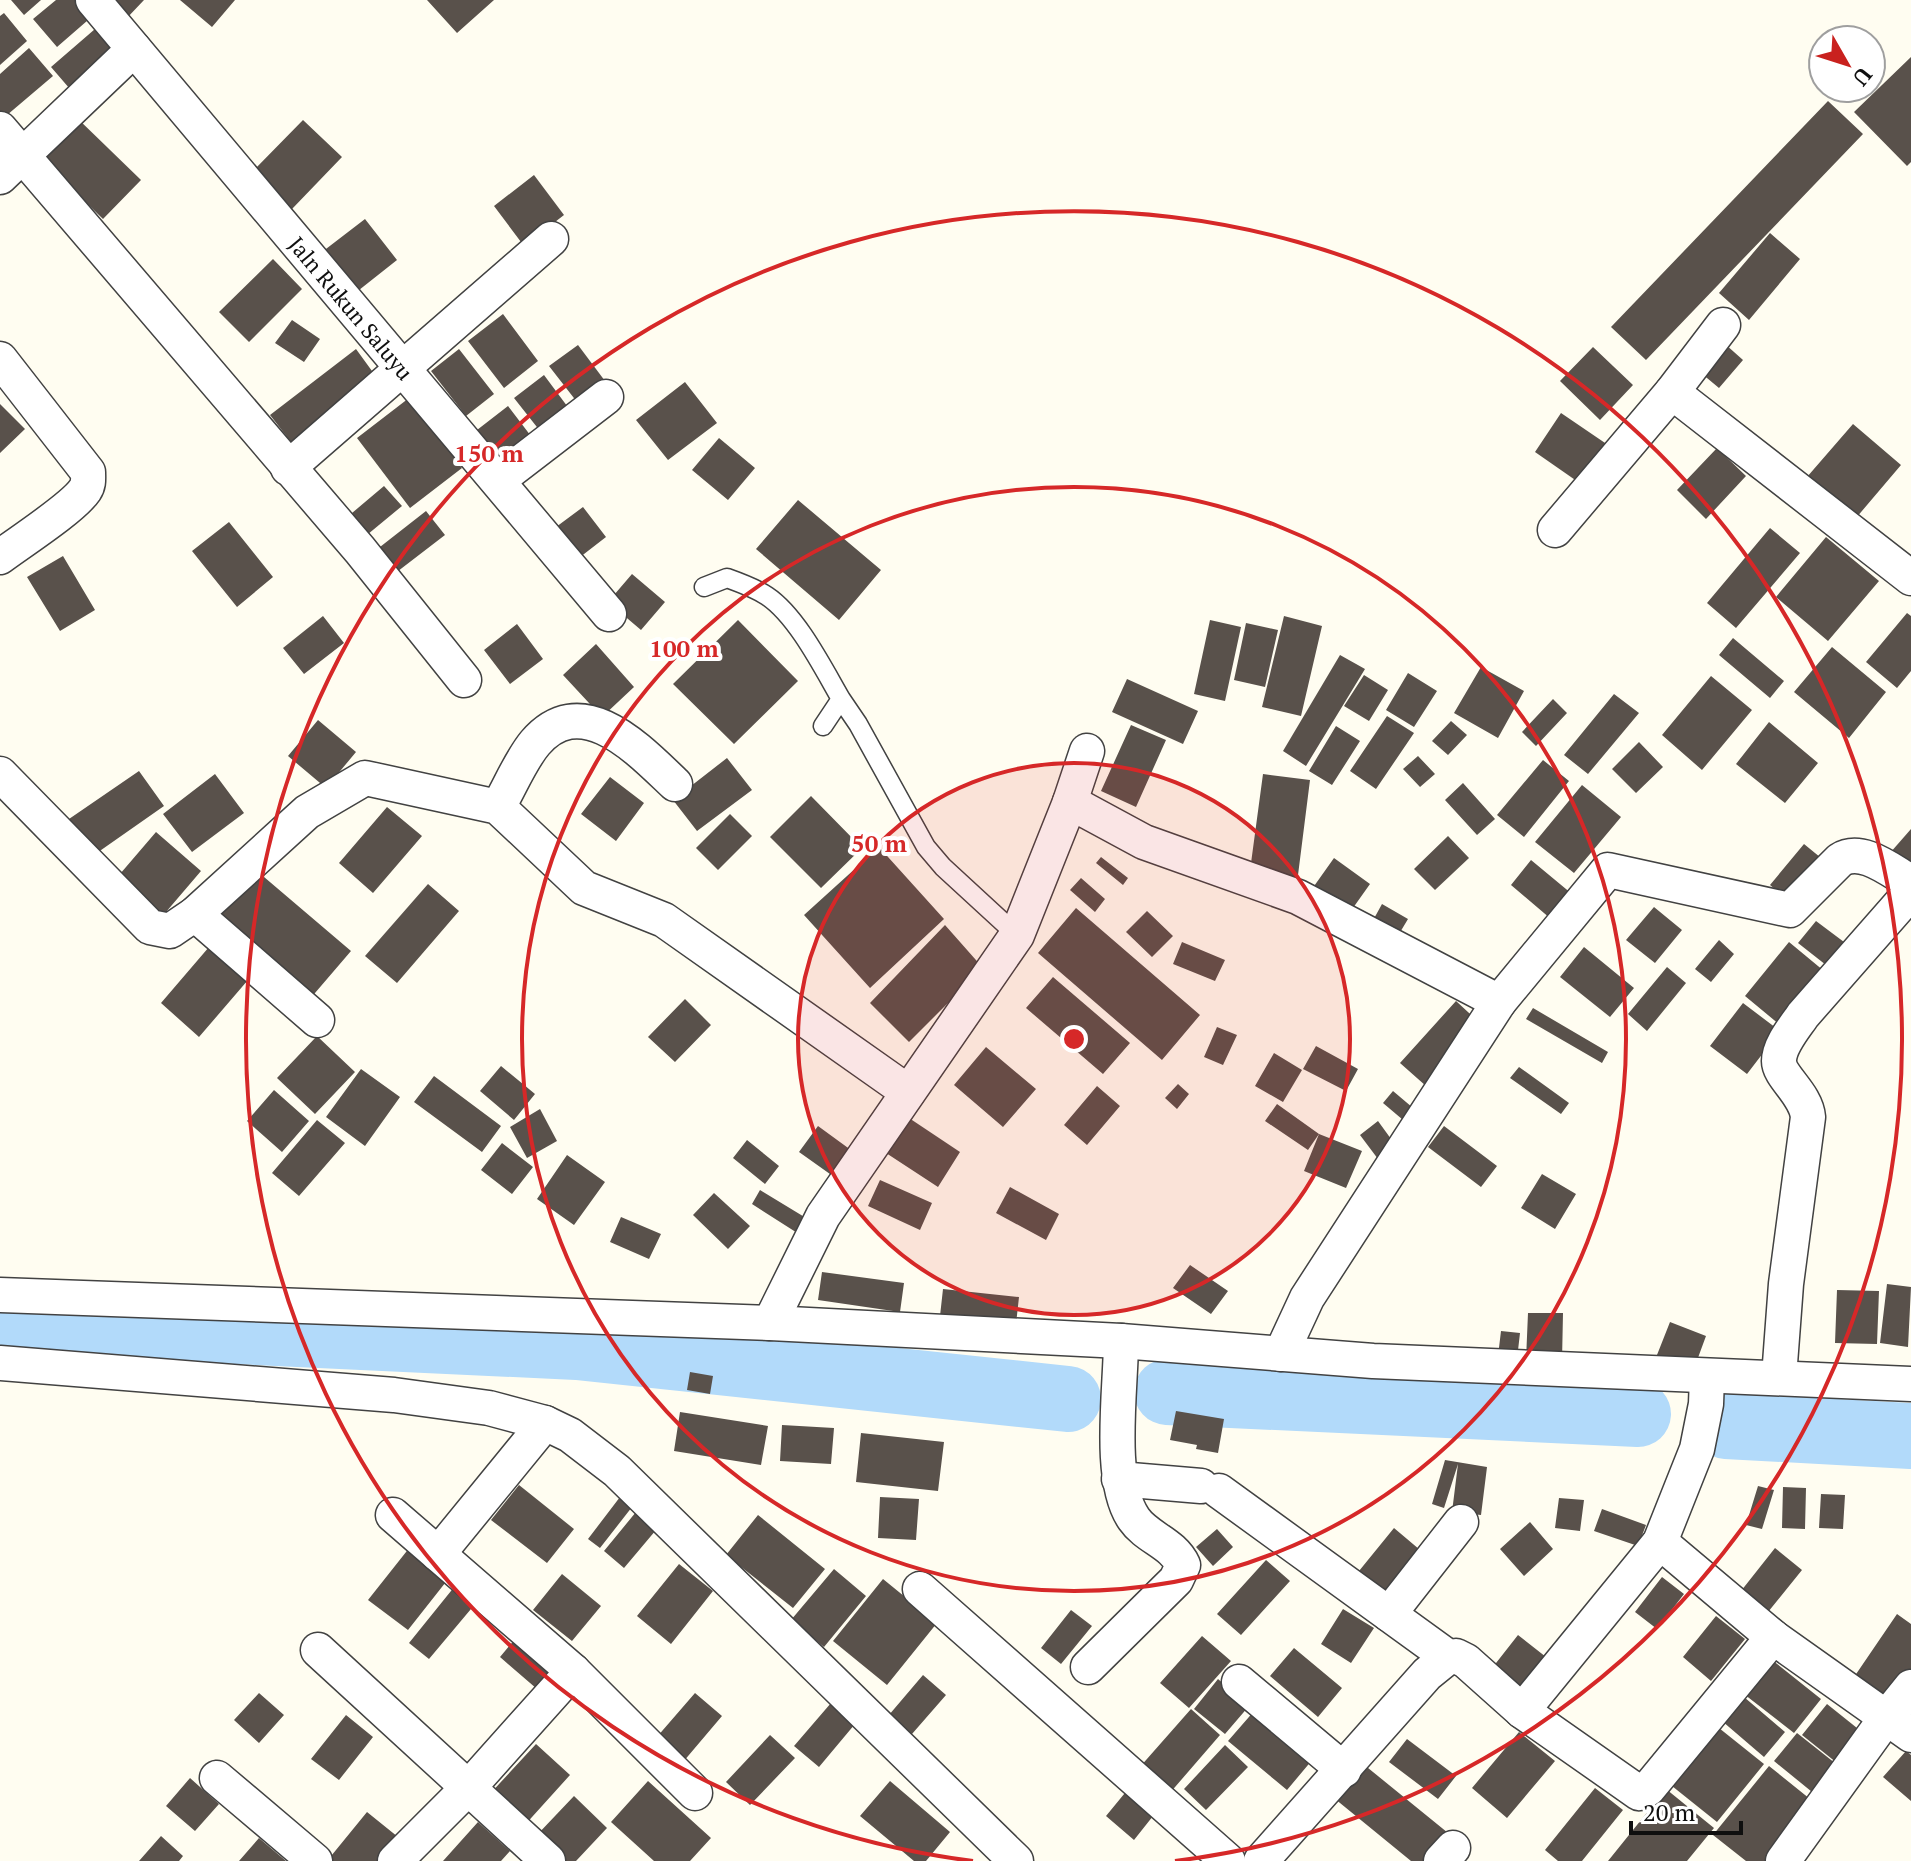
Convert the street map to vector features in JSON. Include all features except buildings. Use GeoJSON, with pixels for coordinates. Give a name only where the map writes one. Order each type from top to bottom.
{"type":"FeatureCollection","features":[{"type":"Feature","properties":{"kind":"street","name":"Jaln Rukun Saluyu"},"geometry":{"type":"LineString","coordinates":[[93,0],[609,614]]}},
{"type":"Feature","properties":{"kind":"street"},"geometry":{"type":"LineString","coordinates":[[12,166],[134,49]]}},
{"type":"Feature","properties":{"kind":"street"},"geometry":{"type":"LineString","coordinates":[[0,129],[12,166],[288,468],[360,550],[464,680]]}},
{"type":"Feature","properties":{"kind":"street"},"geometry":{"type":"LineString","coordinates":[[288,468],[551,239]]}},
{"type":"Feature","properties":{"kind":"street"},"geometry":{"type":"LineString","coordinates":[[1555,530],[1672,392],[1723,325]]}},
{"type":"Feature","properties":{"kind":"street"},"geometry":{"type":"LineString","coordinates":[[0,359],[88,472],[88,485],[78,498],[0,557]]}},
{"type":"Feature","properties":{"kind":"street"},"geometry":{"type":"LineString","coordinates":[[1672,392],[1911,578]]}},
{"type":"Feature","properties":{"kind":"street"},"geometry":{"type":"LineString","coordinates":[[498,480],[606,397]]}},
{"type":"Feature","properties":{"kind":"street"},"geometry":{"type":"LineString","coordinates":[[498,807],[534,744],[561,724],[582,720],[604,727],[632,744],[675,784]]}},
{"type":"Feature","properties":{"kind":"street"},"geometry":{"type":"LineString","coordinates":[[770,1323],[823,1216],[1017,935],[1087,751]]}},
{"type":"Feature","properties":{"kind":"street"},"geometry":{"type":"LineString","coordinates":[[0,774],[150,927],[170,931],[195,914],[307,812],[365,778],[498,807],[584,888],[664,920],[908,1092]]}},
{"type":"Feature","properties":{"kind":"street"},"geometry":{"type":"LineString","coordinates":[[1070,802],[1144,842],[1298,897],[1499,1002]]}},
{"type":"Feature","properties":{"kind":"street"},"geometry":{"type":"LineString","coordinates":[[1281,1354],[1307,1298],[1499,1002],[1608,870],[1790,910],[1840,860],[1850,854],[1861,855],[1911,882]]}},
{"type":"Feature","properties":{"kind":"street"},"geometry":{"type":"LineString","coordinates":[[1779,1377],[1785,1300],[1808,1117],[1807,1107],[1781,1067],[1779,1057],[1803,1015],[1911,892]]}},
{"type":"Feature","properties":{"kind":"street"},"geometry":{"type":"LineString","coordinates":[[195,914],[317,1020]]}},
{"type":"Feature","properties":{"kind":"street"},"geometry":{"type":"LineString","coordinates":[[0,1295],[770,1323],[1121,1352],[1281,1354],[1707,1390],[1779,1377],[1911,1384]]}},
{"type":"Feature","properties":{"kind":"street"},"geometry":{"type":"LineString","coordinates":[[1088,1667],[1176,1580],[1183,1565],[1178,1554],[1135,1522],[1125,1503],[1119,1479],[1121,1352]]}},
{"type":"Feature","properties":{"kind":"street"},"geometry":{"type":"LineString","coordinates":[[0,1363],[394,1395],[489,1408],[545,1423],[570,1435],[617,1471],[1016,1861]]}},
{"type":"Feature","properties":{"kind":"street"},"geometry":{"type":"LineString","coordinates":[[1522,1711],[1660,1542],[1697,1449],[1707,1390]]}},
{"type":"Feature","properties":{"kind":"street"},"geometry":{"type":"LineString","coordinates":[[438,1554],[545,1423]]}},
{"type":"Feature","properties":{"kind":"street"},"geometry":{"type":"LineString","coordinates":[[1119,1479],[1210,1488],[1448,1657]]}},
{"type":"Feature","properties":{"kind":"street"},"geometry":{"type":"LineString","coordinates":[[393,1515],[573,1671],[695,1793]]}},
{"type":"Feature","properties":{"kind":"street"},"geometry":{"type":"LineString","coordinates":[[1389,1614],[1461,1522]]}},
{"type":"Feature","properties":{"kind":"street"},"geometry":{"type":"LineString","coordinates":[[1660,1542],[1773,1637],[1898,1727]]}},
{"type":"Feature","properties":{"kind":"street"},"geometry":{"type":"LineString","coordinates":[[920,1589],[1228,1861]]}},
{"type":"Feature","properties":{"kind":"street"},"geometry":{"type":"LineString","coordinates":[[1261,1861],[1427,1674],[1448,1657],[1456,1656],[1466,1661],[1522,1711],[1639,1793],[1645,1792],[1773,1637]]}},
{"type":"Feature","properties":{"kind":"street"},"geometry":{"type":"LineString","coordinates":[[318,1650],[470,1786],[548,1861]]}},
{"type":"Feature","properties":{"kind":"street"},"geometry":{"type":"LineString","coordinates":[[395,1861],[470,1786],[573,1671]]}},
{"type":"Feature","properties":{"kind":"street"},"geometry":{"type":"LineString","coordinates":[[1239,1682],[1344,1770]]}},
{"type":"Feature","properties":{"kind":"street"},"geometry":{"type":"LineString","coordinates":[[1783,1861],[1898,1727],[1911,1687]]}},
{"type":"Feature","properties":{"kind":"street"},"geometry":{"type":"LineString","coordinates":[[217,1778],[315,1861]]}},
{"type":"Feature","properties":{"kind":"lane"},"geometry":{"type":"LineString","coordinates":[[704,587],[727,578],[747,585],[770,598],[803,634],[858,724],[926,847],[943,867],[1017,935]]}},
{"type":"Feature","properties":{"kind":"lane"},"geometry":{"type":"LineString","coordinates":[[823,726],[841,699]]}},
{"type":"Feature","properties":{"kind":"waterway"},"geometry":{"type":"LineString","coordinates":[[0,1320],[577,1347],[1068,1399]]}},
{"type":"Feature","properties":{"kind":"waterway"},"geometry":{"type":"LineString","coordinates":[[1167,1392],[1638,1414]]}},
{"type":"Feature","properties":{"kind":"waterway"},"geometry":{"type":"LineString","coordinates":[[1726,1426],[1911,1436]]}}]}
